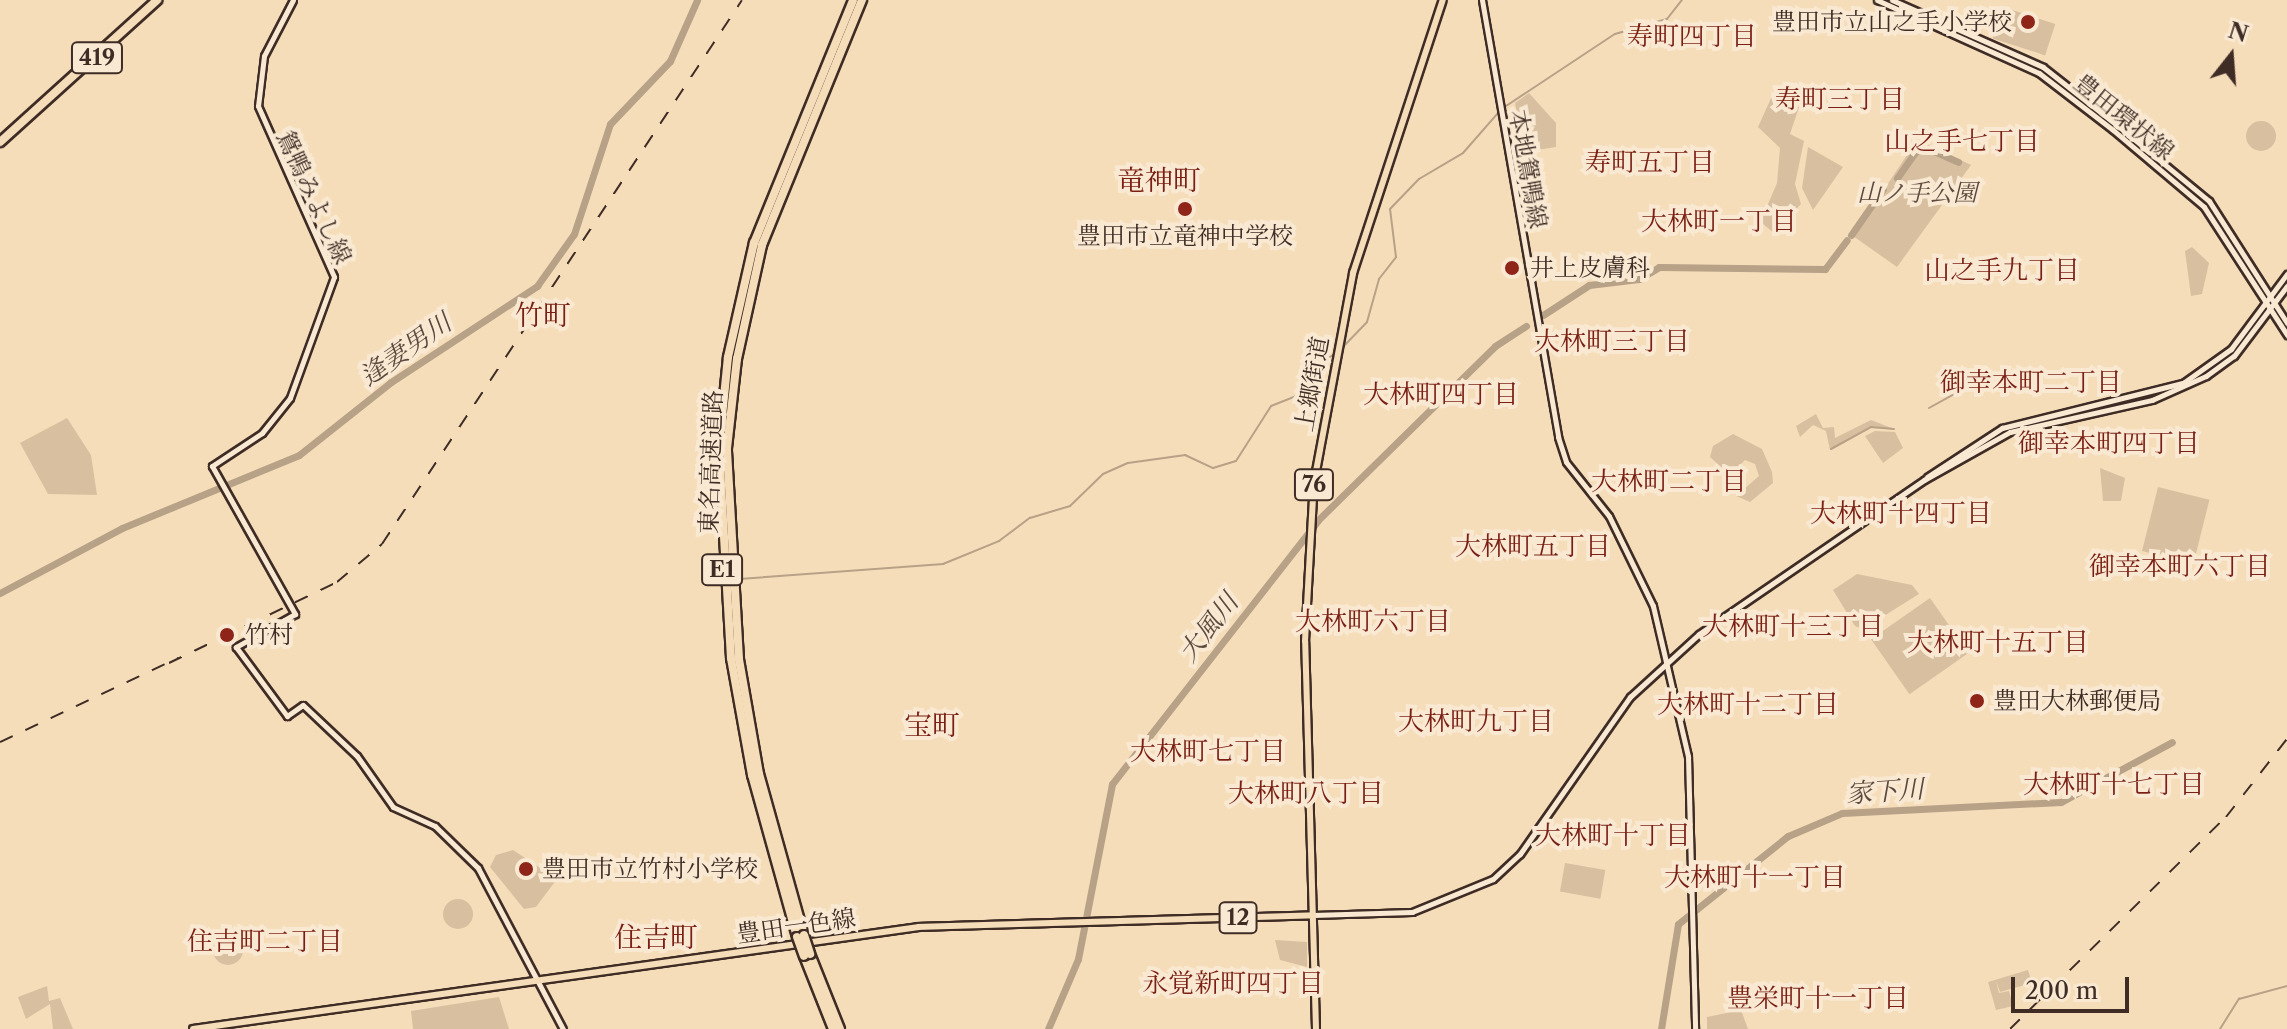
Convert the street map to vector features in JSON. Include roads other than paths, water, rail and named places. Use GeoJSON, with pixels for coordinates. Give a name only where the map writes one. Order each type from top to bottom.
{"type":"FeatureCollection","features":[{"type":"Feature","properties":{"kind":"highway","name":"419"},"geometry":{"type":"LineString","coordinates":[[0,142],[157,0]]}},
{"type":"Feature","properties":{"kind":"highway","name":"東名高速道路"},"geometry":{"type":"LineString","coordinates":[[833,1029],[800,936],[750,731],[727,535],[737,359],[771,202],[853,0]]}},
{"type":"Feature","properties":{"kind":"highway","name":"東名高速道路"},"geometry":{"type":"LineString","coordinates":[[777,186],[862,0]]}},
{"type":"Feature","properties":{"kind":"highway","name":"東名高速道路"},"geometry":{"type":"LineString","coordinates":[[807,955],[840,1029]]}},
{"type":"Feature","properties":{"kind":"main road","name":"鴛鴨みよし線"},"geometry":{"type":"LineString","coordinates":[[293,0],[264,56],[258,106],[334,277],[294,391],[262,433],[212,466],[295,614],[236,647],[287,716],[303,705],[357,756],[393,807],[435,826],[478,868],[563,1029]]}},
{"type":"Feature","properties":{"kind":"main road","name":"上郷街道"},"geometry":{"type":"LineString","coordinates":[[1316,1029],[1305,641],[1314,482],[1353,273],[1443,0]]}},
{"type":"Feature","properties":{"kind":"main road","name":"本地鴛鴨線"},"geometry":{"type":"LineString","coordinates":[[1482,0],[1554,425],[1564,458],[1609,516],[1641,581],[1667,659],[1694,787],[1695,1029]]}},
{"type":"Feature","properties":{"kind":"main road","name":"豊田環状線"},"geometry":{"type":"LineString","coordinates":[[1877,0],[2063,89],[2204,207],[2287,323]]}},
{"type":"Feature","properties":{"kind":"main road","name":"豊田環状線"},"geometry":{"type":"LineString","coordinates":[[1892,0],[2068,85],[2209,201],[2287,335]]}},
{"type":"Feature","properties":{"kind":"main road"},"geometry":{"type":"LineString","coordinates":[[1313,915],[1423,910],[1493,879],[1520,854],[1611,722],[1667,659],[1924,480],[2010,432],[2185,388],[2234,356],[2287,274]]}},
{"type":"Feature","properties":{"kind":"main road"},"geometry":{"type":"LineString","coordinates":[[2270,303],[2287,286]]}},
{"type":"Feature","properties":{"kind":"main road","name":"豊田一色線"},"geometry":{"type":"LineString","coordinates":[[193,1029],[919,927],[1163,922],[1313,915]]}},
{"type":"Feature","properties":{"kind":"waterway","name":"逢妻男川"},"geometry":{"type":"LineString","coordinates":[[0,593],[122,528],[299,455],[391,382],[537,286],[574,234],[610,124],[670,61],[697,0]]}},
{"type":"Feature","properties":{"kind":"waterway"},"geometry":{"type":"LineString","coordinates":[[1503,108],[1615,34],[1667,19],[1682,0]]}},
{"type":"Feature","properties":{"kind":"waterway"},"geometry":{"type":"LineString","coordinates":[[1340,350],[1367,322],[1379,279],[1396,257],[1390,209],[1419,179],[1463,153],[1498,113]]}},
{"type":"Feature","properties":{"kind":"waterway","name":"大風川"},"geometry":{"type":"LineString","coordinates":[[1897,178],[1916,151],[1927,148],[1958,162]]}},
{"type":"Feature","properties":{"kind":"waterway","name":"大風川"},"geometry":{"type":"LineString","coordinates":[[1851,235],[1883,189]]}},
{"type":"Feature","properties":{"kind":"waterway","name":"大風川"},"geometry":{"type":"LineString","coordinates":[[1543,315],[1589,285],[1639,279],[1659,267],[1825,269],[1847,240]]}},
{"type":"Feature","properties":{"kind":"waterway","name":"大風川"},"geometry":{"type":"LineString","coordinates":[[1048,1029],[1078,959],[1112,784],[1318,520],[1495,346],[1526,326]]}},
{"type":"Feature","properties":{"kind":"waterway"},"geometry":{"type":"LineString","coordinates":[[739,579],[943,564],[999,541],[1030,518],[1070,506],[1103,474],[1128,463],[1185,455],[1213,468],[1236,461],[1271,406],[1319,387],[1326,359],[1335,354]]}},
{"type":"Feature","properties":{"kind":"waterway"},"geometry":{"type":"LineString","coordinates":[[1929,408],[1961,390]]}},
{"type":"Feature","properties":{"kind":"waterway"},"geometry":{"type":"LineString","coordinates":[[1831,449],[1871,427],[1894,429]]}},
{"type":"Feature","properties":{"kind":"waterway"},"geometry":{"type":"LineString","coordinates":[[711,581],[724,580]]}},
{"type":"Feature","properties":{"kind":"waterway","name":"家下川"},"geometry":{"type":"LineString","coordinates":[[1661,1029],[1678,924],[1788,836],[1842,813],[2061,802],[2172,742]]}},
{"type":"Feature","properties":{"kind":"waterway"},"geometry":{"type":"LineString","coordinates":[[2220,1029],[2239,999],[2287,986]]}},
{"type":"Feature","properties":{"kind":"railway"},"geometry":{"type":"LineString","coordinates":[[169,663],[337,582],[382,544],[742,0]]}},
{"type":"Feature","properties":{"kind":"railway"},"geometry":{"type":"LineString","coordinates":[[0,742],[178,658]]}},
{"type":"Feature","properties":{"kind":"railway"},"geometry":{"type":"LineString","coordinates":[[2010,1029],[2226,817],[2287,739]]}},
{"type":"Feature","properties":{"kind":"place","name":"豊田市立山之手小学校"},"geometry":{"type":"Point","coordinates":[2028,22]}},
{"type":"Feature","properties":{"kind":"place","name":"豊田市立竜神中学校"},"geometry":{"type":"Point","coordinates":[1185,209]}},
{"type":"Feature","properties":{"kind":"place","name":"井上皮膚科"},"geometry":{"type":"Point","coordinates":[1512,268]}},
{"type":"Feature","properties":{"kind":"place","name":"竹村"},"geometry":{"type":"Point","coordinates":[227,635]}},
{"type":"Feature","properties":{"kind":"place","name":"豊田大林郵便局"},"geometry":{"type":"Point","coordinates":[1977,701]}},
{"type":"Feature","properties":{"kind":"place","name":"豊田市立竹村小学校"},"geometry":{"type":"Point","coordinates":[526,869]}},
{"type":"Feature","properties":{"kind":"district","name":"寿町四丁目"},"geometry":{"type":"Point","coordinates":[1692,37]}},
{"type":"Feature","properties":{"kind":"district","name":"寿町三丁目"},"geometry":{"type":"Point","coordinates":[1840,100]}},
{"type":"Feature","properties":{"kind":"district","name":"山之手七丁目"},"geometry":{"type":"Point","coordinates":[1962,142]}},
{"type":"Feature","properties":{"kind":"district","name":"寿町五丁目"},"geometry":{"type":"Point","coordinates":[1650,163]}},
{"type":"Feature","properties":{"kind":"district","name":"竜神町"},"geometry":{"type":"Point","coordinates":[1159,180]}},
{"type":"Feature","properties":{"kind":"district","name":"大林町一丁目"},"geometry":{"type":"Point","coordinates":[1719,222]}},
{"type":"Feature","properties":{"kind":"district","name":"山之手九丁目"},"geometry":{"type":"Point","coordinates":[2002,271]}},
{"type":"Feature","properties":{"kind":"district","name":"竹町"},"geometry":{"type":"Point","coordinates":[543,315]}},
{"type":"Feature","properties":{"kind":"district","name":"大林町三丁目"},"geometry":{"type":"Point","coordinates":[1612,342]}},
{"type":"Feature","properties":{"kind":"district","name":"御幸本町二丁目"},"geometry":{"type":"Point","coordinates":[2031,383]}},
{"type":"Feature","properties":{"kind":"district","name":"大林町四丁目"},"geometry":{"type":"Point","coordinates":[1441,395]}},
{"type":"Feature","properties":{"kind":"district","name":"御幸本町四丁目"},"geometry":{"type":"Point","coordinates":[2109,444]}},
{"type":"Feature","properties":{"kind":"district","name":"大林町二丁目"},"geometry":{"type":"Point","coordinates":[1669,482]}},
{"type":"Feature","properties":{"kind":"district","name":"大林町十四丁目"},"geometry":{"type":"Point","coordinates":[1901,514]}},
{"type":"Feature","properties":{"kind":"district","name":"大林町五丁目"},"geometry":{"type":"Point","coordinates":[1533,547]}},
{"type":"Feature","properties":{"kind":"district","name":"御幸本町六丁目"},"geometry":{"type":"Point","coordinates":[2180,567]}},
{"type":"Feature","properties":{"kind":"district","name":"大林町六丁目"},"geometry":{"type":"Point","coordinates":[1373,622]}},
{"type":"Feature","properties":{"kind":"district","name":"大林町十三丁目"},"geometry":{"type":"Point","coordinates":[1793,627]}},
{"type":"Feature","properties":{"kind":"district","name":"大林町十五丁目"},"geometry":{"type":"Point","coordinates":[1998,643]}},
{"type":"Feature","properties":{"kind":"district","name":"大林町十二丁目"},"geometry":{"type":"Point","coordinates":[1748,705]}},
{"type":"Feature","properties":{"kind":"district","name":"大林町九丁目"},"geometry":{"type":"Point","coordinates":[1476,722]}},
{"type":"Feature","properties":{"kind":"district","name":"宝町"},"geometry":{"type":"Point","coordinates":[932,725]}},
{"type":"Feature","properties":{"kind":"district","name":"大林町七丁目"},"geometry":{"type":"Point","coordinates":[1208,752]}},
{"type":"Feature","properties":{"kind":"district","name":"大林町十七丁目"},"geometry":{"type":"Point","coordinates":[2114,785]}},
{"type":"Feature","properties":{"kind":"district","name":"大林町八丁目"},"geometry":{"type":"Point","coordinates":[1306,794]}},
{"type":"Feature","properties":{"kind":"district","name":"大林町十丁目"},"geometry":{"type":"Point","coordinates":[1613,836]}},
{"type":"Feature","properties":{"kind":"district","name":"大林町十一丁目"},"geometry":{"type":"Point","coordinates":[1755,878]}},
{"type":"Feature","properties":{"kind":"district","name":"住吉町"},"geometry":{"type":"Point","coordinates":[656,937]}},
{"type":"Feature","properties":{"kind":"district","name":"住吉町二丁目"},"geometry":{"type":"Point","coordinates":[265,942]}},
{"type":"Feature","properties":{"kind":"district","name":"永覚新町四丁目"},"geometry":{"type":"Point","coordinates":[1233,984]}},
{"type":"Feature","properties":{"kind":"district","name":"豊栄町十一丁目"},"geometry":{"type":"Point","coordinates":[1818,999]}},
{"type":"Feature","properties":{"kind":"park label","name":"山ノ手公園"},"geometry":{"type":"Point","coordinates":[1917,193]}}]}
